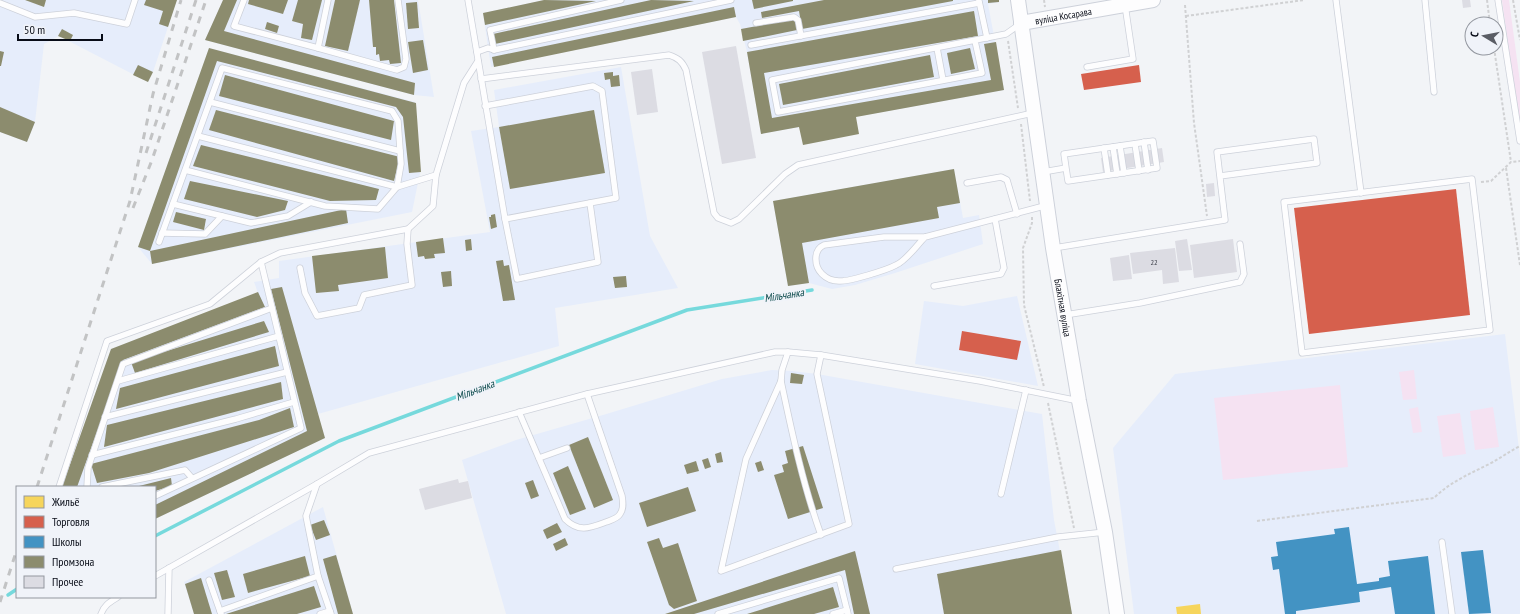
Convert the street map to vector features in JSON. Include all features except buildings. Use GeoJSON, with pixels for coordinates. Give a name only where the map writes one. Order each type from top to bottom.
{"type":"FeatureCollection","features":[{"type":"Feature","properties":{"kind":"street","name":"Блакітная вуліца"},"geometry":{"type":"LineString","coordinates":[[1018,0],[1053,248],[1079,401],[1105,532],[1117,614]]}},
{"type":"Feature","properties":{"kind":"street","name":"вуліца Косарава"},"geometry":{"type":"LineString","coordinates":[[1021,23],[1153,0]]}},
{"type":"Feature","properties":{"kind":"lane"},"geometry":{"type":"LineString","coordinates":[[0,3],[34,17],[74,13],[127,24],[136,0]]}},
{"type":"Feature","properties":{"kind":"lane"},"geometry":{"type":"LineString","coordinates":[[244,0],[234,26],[397,70],[404,67],[406,59],[398,0]]}},
{"type":"Feature","properties":{"kind":"lane"},"geometry":{"type":"LineString","coordinates":[[318,48],[328,0]]}},
{"type":"Feature","properties":{"kind":"lane"},"geometry":{"type":"LineString","coordinates":[[468,0],[485,106],[517,279],[598,262],[590,203]]}},
{"type":"Feature","properties":{"kind":"lane"},"geometry":{"type":"LineString","coordinates":[[494,50],[490,30],[621,0]]}},
{"type":"Feature","properties":{"kind":"lane"},"geometry":{"type":"LineString","coordinates":[[477,52],[488,48],[494,50],[731,0]]}},
{"type":"Feature","properties":{"kind":"lane"},"geometry":{"type":"LineString","coordinates":[[1336,0],[1361,193]]}},
{"type":"Feature","properties":{"kind":"lane"},"geometry":{"type":"LineString","coordinates":[[1425,0],[1434,92]]}},
{"type":"Feature","properties":{"kind":"lane"},"geometry":{"type":"LineString","coordinates":[[1498,0],[1520,141]]}},
{"type":"Feature","properties":{"kind":"lane"},"geometry":{"type":"LineString","coordinates":[[751,45],[979,2],[987,38]]}},
{"type":"Feature","properties":{"kind":"lane"},"geometry":{"type":"LineString","coordinates":[[1087,67],[1133,60],[1125,4]]}},
{"type":"Feature","properties":{"kind":"lane"},"geometry":{"type":"LineString","coordinates":[[756,23],[794,17],[798,20],[802,36]]}},
{"type":"Feature","properties":{"kind":"lane"},"geometry":{"type":"LineString","coordinates":[[975,41],[982,73],[778,112],[772,80],[1006,34],[1021,23]]}},
{"type":"Feature","properties":{"kind":"lane"},"geometry":{"type":"LineString","coordinates":[[937,48],[943,80]]}},
{"type":"Feature","properties":{"kind":"lane"},"geometry":{"type":"LineString","coordinates":[[481,79],[669,55],[676,57],[683,62],[686,70],[714,213],[718,218],[731,223],[739,219],[785,174],[793,167],[798,165],[1034,113]]}},
{"type":"Feature","properties":{"kind":"lane"},"geometry":{"type":"LineString","coordinates":[[59,486],[107,341],[210,304],[261,262],[280,253],[408,228],[433,206],[436,175],[464,83],[478,62]]}},
{"type":"Feature","properties":{"kind":"lane"},"geometry":{"type":"LineString","coordinates":[[159,242],[162,232],[173,204],[185,170],[198,136],[222,68],[392,111],[398,121],[401,164],[397,187],[378,209],[325,206],[185,170]]}},
{"type":"Feature","properties":{"kind":"lane"},"geometry":{"type":"LineString","coordinates":[[485,106],[593,86],[602,91],[616,198],[505,219]]}},
{"type":"Feature","properties":{"kind":"lane"},"geometry":{"type":"LineString","coordinates":[[210,102],[400,151]]}},
{"type":"Feature","properties":{"kind":"lane"},"geometry":{"type":"LineString","coordinates":[[198,136],[397,187],[436,175]]}},
{"type":"Feature","properties":{"kind":"lane"},"geometry":{"type":"LineString","coordinates":[[1053,248],[1226,220],[1220,176],[1217,152],[1314,139],[1317,163],[1220,176]]}},
{"type":"Feature","properties":{"kind":"lane"},"geometry":{"type":"LineString","coordinates":[[1153,141],[1156,168],[1068,181],[1064,154],[1135,144],[1153,141]]}},
{"type":"Feature","properties":{"kind":"lane"},"geometry":{"type":"LineString","coordinates":[[1144,142],[1148,170]]}},
{"type":"Feature","properties":{"kind":"lane"},"geometry":{"type":"LineString","coordinates":[[1135,144],[1139,171]]}},
{"type":"Feature","properties":{"kind":"lane"},"geometry":{"type":"LineString","coordinates":[[1120,146],[1124,173]]}},
{"type":"Feature","properties":{"kind":"lane"},"geometry":{"type":"LineString","coordinates":[[1112,147],[1116,174]]}},
{"type":"Feature","properties":{"kind":"lane"},"geometry":{"type":"LineString","coordinates":[[1104,148],[1108,175]]}},
{"type":"Feature","properties":{"kind":"lane"},"geometry":{"type":"LineString","coordinates":[[1042,172],[1066,168]]}},
{"type":"Feature","properties":{"kind":"lane"},"geometry":{"type":"LineString","coordinates":[[967,183],[1001,177],[1005,178],[1007,180],[1017,214]]}},
{"type":"Feature","properties":{"kind":"lane"},"geometry":{"type":"LineString","coordinates":[[1472,179],[1490,330],[1302,353],[1284,202],[1361,193],[1472,179]]}},
{"type":"Feature","properties":{"kind":"lane"},"geometry":{"type":"LineString","coordinates":[[173,204],[251,223],[288,216],[310,202]]}},
{"type":"Feature","properties":{"kind":"lane"},"geometry":{"type":"LineString","coordinates":[[925,237],[896,266],[849,280],[839,281],[829,279],[822,274],[818,267],[816,252],[824,245],[884,237],[925,237],[1048,205]]}},
{"type":"Feature","properties":{"kind":"lane"},"geometry":{"type":"LineString","coordinates":[[162,232],[205,234],[222,216]]}},
{"type":"Feature","properties":{"kind":"lane"},"geometry":{"type":"LineString","coordinates":[[934,286],[1001,274],[1004,268],[995,219]]}},
{"type":"Feature","properties":{"kind":"lane"},"geometry":{"type":"LineString","coordinates":[[300,268],[304,293],[318,316],[359,308],[364,295],[412,286],[407,244],[408,228]]}},
{"type":"Feature","properties":{"kind":"lane"},"geometry":{"type":"LineString","coordinates":[[1064,315],[1140,303],[1240,282],[1244,274],[1240,244]]}},
{"type":"Feature","properties":{"kind":"lane"},"geometry":{"type":"LineString","coordinates":[[156,496],[300,428],[261,262]]}},
{"type":"Feature","properties":{"kind":"lane"},"geometry":{"type":"LineString","coordinates":[[87,486],[88,468],[123,364],[272,308]]}},
{"type":"Feature","properties":{"kind":"lane"},"geometry":{"type":"LineString","coordinates":[[118,381],[279,336]]}},
{"type":"Feature","properties":{"kind":"lane"},"geometry":{"type":"LineString","coordinates":[[156,575],[369,453],[587,394],[775,352],[821,355],[980,381],[1079,401]]}},
{"type":"Feature","properties":{"kind":"lane"},"geometry":{"type":"LineString","coordinates":[[788,352],[782,370],[781,381],[812,512],[820,535]]}},
{"type":"Feature","properties":{"kind":"lane"},"geometry":{"type":"LineString","coordinates":[[781,381],[746,459],[721,571],[849,524],[817,374],[821,355]]}},
{"type":"Feature","properties":{"kind":"lane"},"geometry":{"type":"LineString","coordinates":[[105,417],[287,372]]}},
{"type":"Feature","properties":{"kind":"lane"},"geometry":{"type":"LineString","coordinates":[[1001,494],[1026,390]]}},
{"type":"Feature","properties":{"kind":"lane"},"geometry":{"type":"LineString","coordinates":[[519,412],[565,518],[571,525],[589,528],[616,518],[621,513],[623,505],[622,496],[587,394]]}},
{"type":"Feature","properties":{"kind":"lane"},"geometry":{"type":"LineString","coordinates":[[92,456],[236,419],[294,402]]}},
{"type":"Feature","properties":{"kind":"lane"},"geometry":{"type":"LineString","coordinates":[[539,458],[567,448]]}},
{"type":"Feature","properties":{"kind":"lane"},"geometry":{"type":"LineString","coordinates":[[107,486],[185,470],[192,478]]}},
{"type":"Feature","properties":{"kind":"lane"},"geometry":{"type":"LineString","coordinates":[[317,484],[306,516],[318,576],[330,613],[320,614]]}},
{"type":"Feature","properties":{"kind":"lane"},"geometry":{"type":"LineString","coordinates":[[896,569],[1018,545],[1105,532]]}},
{"type":"Feature","properties":{"kind":"lane"},"geometry":{"type":"LineString","coordinates":[[1442,542],[1452,614]]}},
{"type":"Feature","properties":{"kind":"lane"},"geometry":{"type":"LineString","coordinates":[[168,614],[169,568]]}},
{"type":"Feature","properties":{"kind":"lane"},"geometry":{"type":"LineString","coordinates":[[209,580],[221,613],[318,576]]}},
{"type":"Feature","properties":{"kind":"lane"},"geometry":{"type":"LineString","coordinates":[[718,614],[839,578],[848,612],[833,614]]}},
{"type":"Feature","properties":{"kind":"lane"},"geometry":{"type":"LineString","coordinates":[[101,614],[103,608],[116,598]]}},
{"type":"Feature","properties":{"kind":"path"},"geometry":{"type":"LineString","coordinates":[[1186,16],[1304,0]]}},
{"type":"Feature","properties":{"kind":"path"},"geometry":{"type":"LineString","coordinates":[[1487,0],[1489,16]]}},
{"type":"Feature","properties":{"kind":"path"},"geometry":{"type":"LineString","coordinates":[[1513,0],[1520,40]]}},
{"type":"Feature","properties":{"kind":"path"},"geometry":{"type":"LineString","coordinates":[[1185,5],[1194,123],[1208,223]]}},
{"type":"Feature","properties":{"kind":"path"},"geometry":{"type":"LineString","coordinates":[[1006,34],[1020,116],[1032,223],[1023,248],[1024,305],[1046,395],[1076,536]]}},
{"type":"Feature","properties":{"kind":"path"},"geometry":{"type":"LineString","coordinates":[[1495,56],[1511,162]]}},
{"type":"Feature","properties":{"kind":"path"},"geometry":{"type":"LineString","coordinates":[[1506,167],[1520,266]]}},
{"type":"Feature","properties":{"kind":"path"},"geometry":{"type":"LineString","coordinates":[[1257,521],[1434,498],[1444,488],[1457,480],[1495,461],[1520,446]]}},
{"type":"Feature","properties":{"kind":"shaded area"},"geometry":{"type":"Polygon","coordinates":[[[0,0],[177,0],[153,72],[148,82],[59,36],[44,44],[35,122],[27,142],[0,132],[0,0]]]}},
{"type":"Feature","properties":{"kind":"shaded area"},"geometry":{"type":"Polygon","coordinates":[[[223,0],[418,0],[434,97],[414,95],[205,40],[223,0]]]}},
{"type":"Feature","properties":{"kind":"shaded area"},"geometry":{"type":"Polygon","coordinates":[[[544,0],[999,0],[999,2],[988,4],[1004,90],[761,134],[747,52],[740,24],[736,17],[491,67],[483,13],[544,0]]]}},
{"type":"Feature","properties":{"kind":"shaded area"},"geometry":{"type":"Polygon","coordinates":[[[1502,0],[1509,0],[1520,82],[1520,130],[1502,0]]]}},
{"type":"Feature","properties":{"kind":"shaded area"},"geometry":{"type":"Polygon","coordinates":[[[209,48],[415,102],[420,173],[412,212],[152,264],[138,247],[209,48]]]}},
{"type":"Feature","properties":{"kind":"shaded area"},"geometry":{"type":"Polygon","coordinates":[[[621,67],[650,236],[678,288],[555,308],[559,346],[318,414],[325,438],[156,519],[156,486],[62,486],[111,349],[258,293],[254,282],[279,278],[279,261],[490,232],[471,131],[499,127],[494,90],[621,67]]]}},
{"type":"Feature","properties":{"kind":"shaded area"},"geometry":{"type":"Polygon","coordinates":[[[954,169],[963,218],[979,215],[983,244],[855,285],[832,289],[809,283],[788,286],[773,201],[954,169]]]}},
{"type":"Feature","properties":{"kind":"shaded area"},"geometry":{"type":"Polygon","coordinates":[[[1017,296],[1038,386],[915,364],[924,301],[963,306],[1017,296]]]}},
{"type":"Feature","properties":{"kind":"shaded area"},"geometry":{"type":"Polygon","coordinates":[[[1505,334],[1520,457],[1520,614],[1134,614],[1113,448],[1175,374],[1505,334]]]}},
{"type":"Feature","properties":{"kind":"shaded area"},"geometry":{"type":"Polygon","coordinates":[[[772,370],[817,374],[1042,414],[1054,520],[1072,614],[506,614],[462,460],[516,440],[722,379],[772,370]]]}},
{"type":"Feature","properties":{"kind":"shaded area"},"geometry":{"type":"Polygon","coordinates":[[[1414,370],[1417,399],[1403,400],[1399,372],[1414,370]]]}},
{"type":"Feature","properties":{"kind":"shaded area"},"geometry":{"type":"Polygon","coordinates":[[[1340,385],[1348,467],[1223,480],[1214,398],[1340,385]]]}},
{"type":"Feature","properties":{"kind":"shaded area"},"geometry":{"type":"Polygon","coordinates":[[[1418,407],[1422,432],[1413,433],[1409,409],[1418,407]]]}},
{"type":"Feature","properties":{"kind":"shaded area"},"geometry":{"type":"Polygon","coordinates":[[[1493,407],[1499,447],[1475,450],[1470,411],[1493,407]]]}},
{"type":"Feature","properties":{"kind":"shaded area"},"geometry":{"type":"Polygon","coordinates":[[[1460,413],[1466,454],[1443,457],[1437,416],[1460,413]]]}},
{"type":"Feature","properties":{"kind":"shaded area"},"geometry":{"type":"Polygon","coordinates":[[[323,507],[353,614],[194,614],[184,582],[323,507]]]}},
{"type":"Feature","properties":{"kind":"waterway","name":"Мільчанка"},"geometry":{"type":"LineString","coordinates":[[156,535],[339,441],[687,310],[812,290]]}},
{"type":"Feature","properties":{"kind":"waterway","name":"Мільчанка"},"geometry":{"type":"LineString","coordinates":[[8,595],[16,590]]}},
{"type":"Feature","properties":{"kind":"railway"},"geometry":{"type":"LineString","coordinates":[[37,486],[130,201],[153,94],[181,0]]}},
{"type":"Feature","properties":{"kind":"railway"},"geometry":{"type":"LineString","coordinates":[[146,153],[196,0]]}},
{"type":"Feature","properties":{"kind":"railway"},"geometry":{"type":"LineString","coordinates":[[133,208],[152,160],[206,0]]}},
{"type":"Feature","properties":{"kind":"railway"},"geometry":{"type":"LineString","coordinates":[[0,602],[16,552]]}}]}
